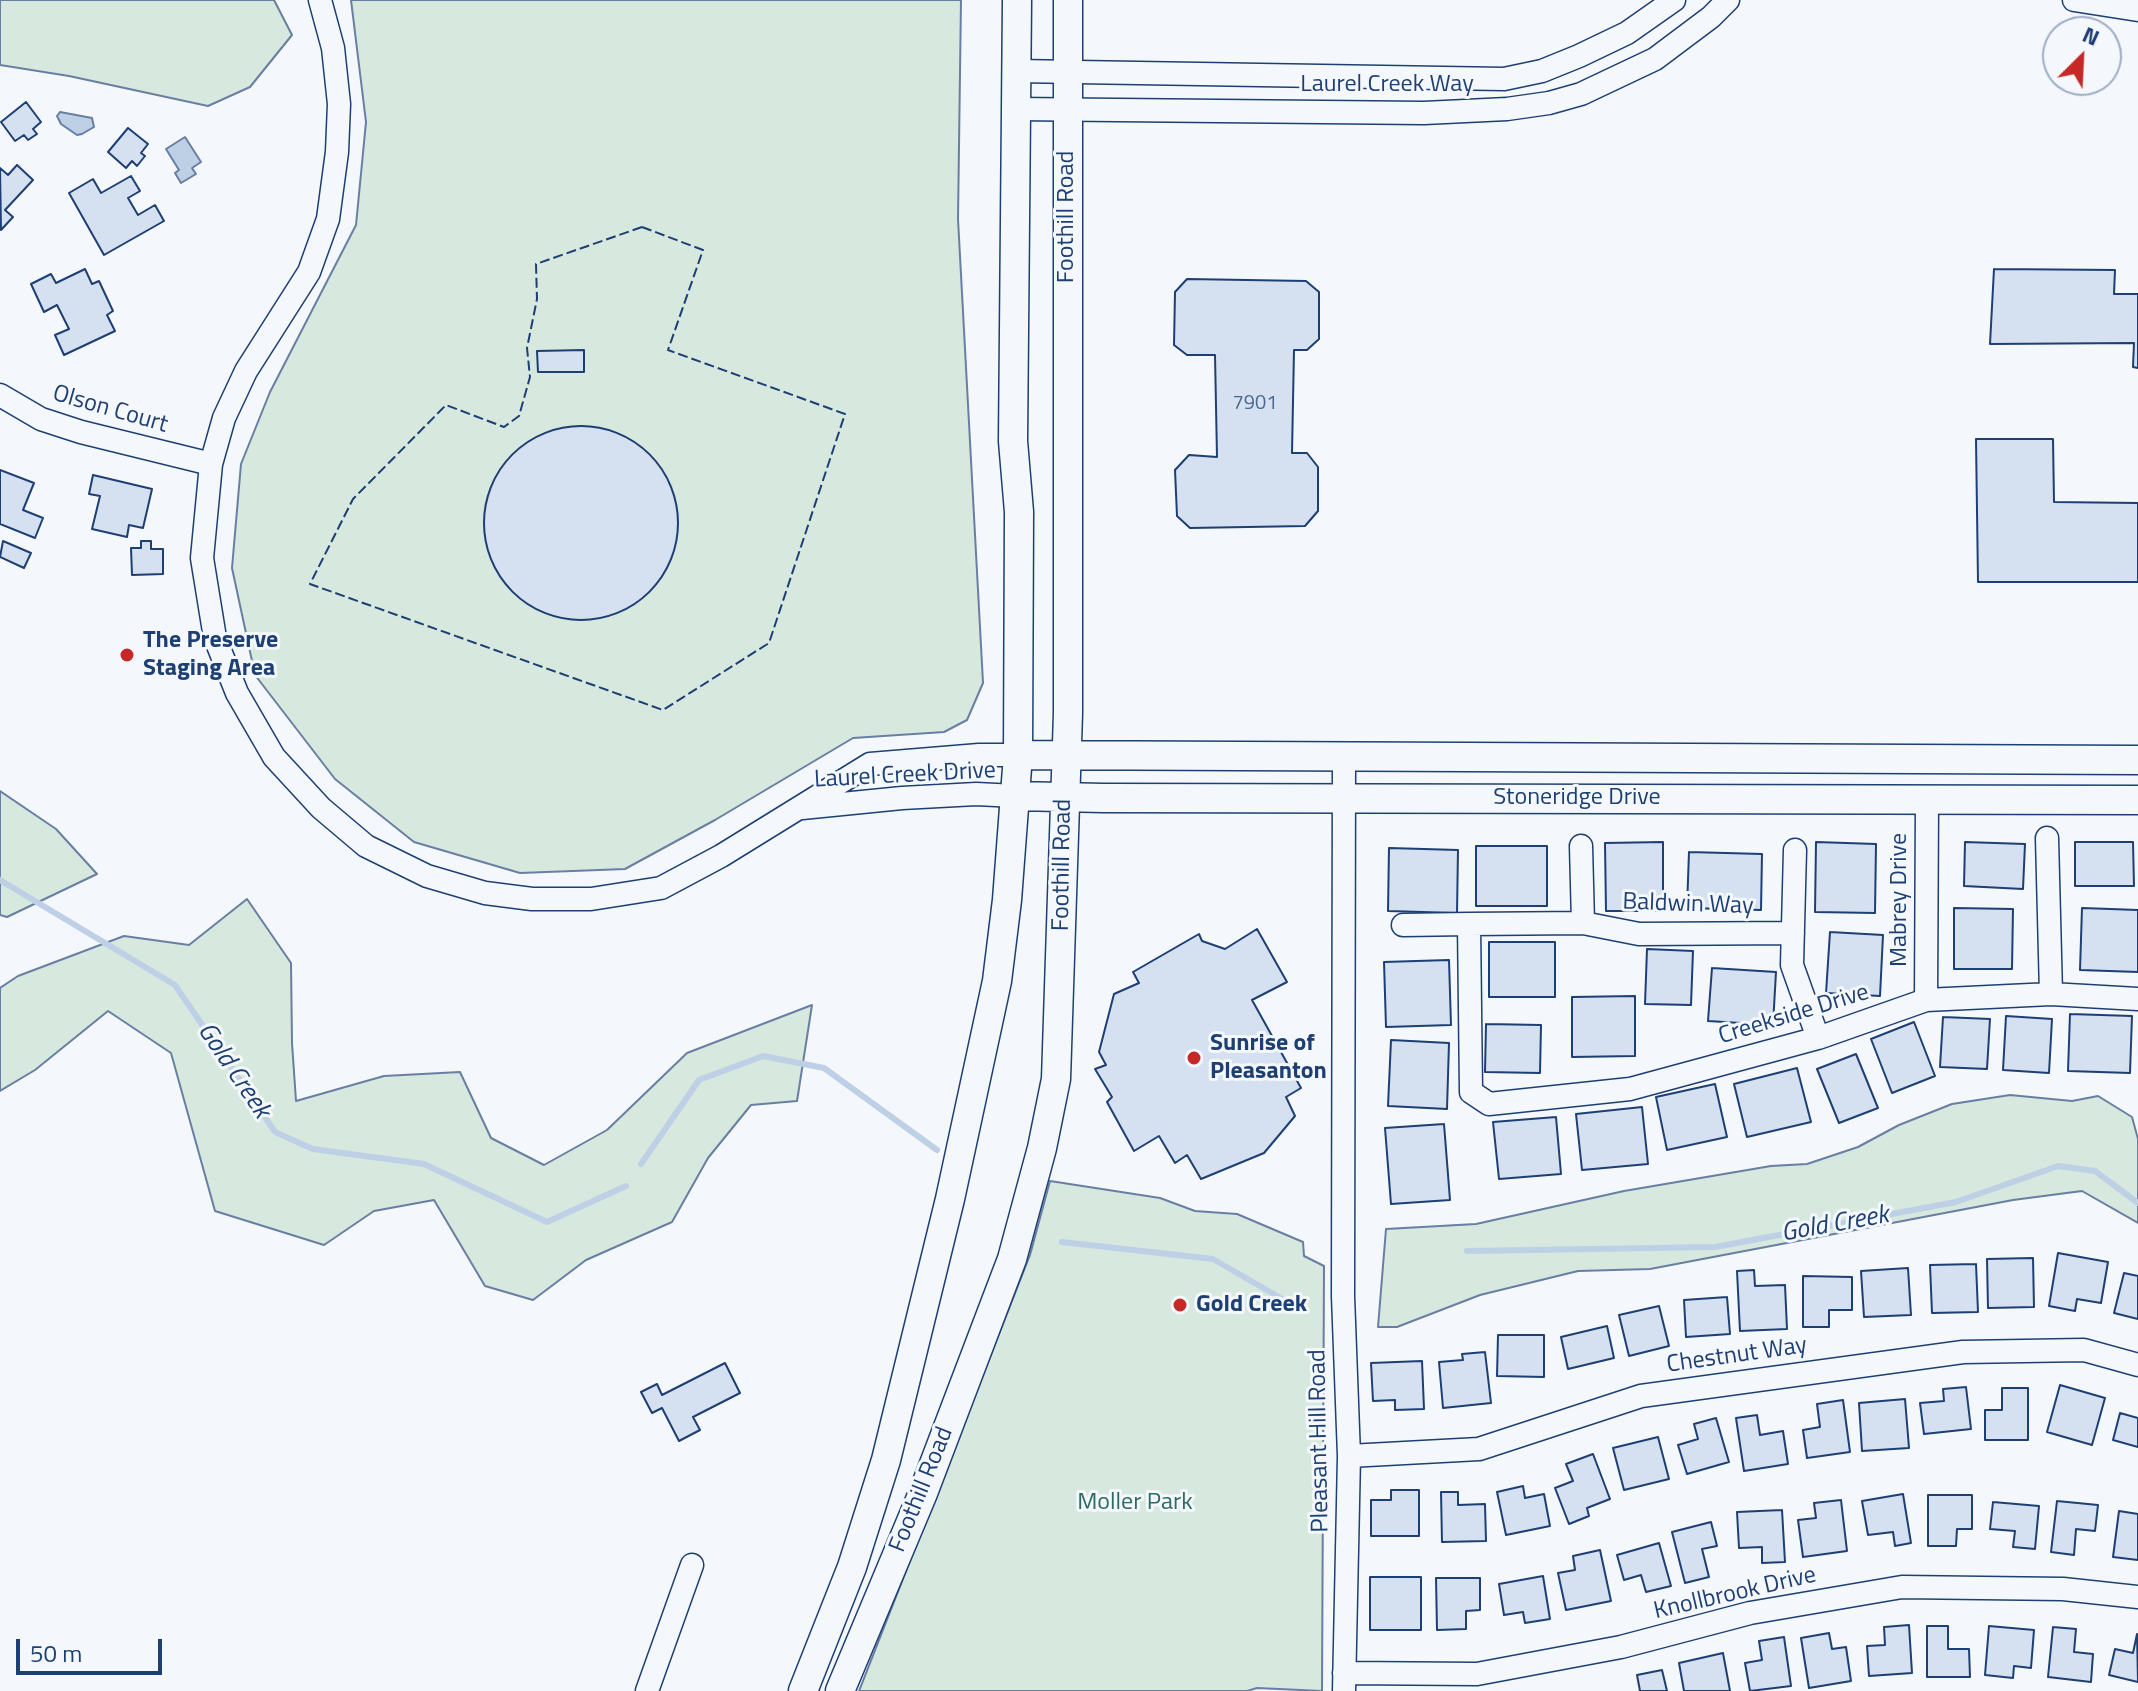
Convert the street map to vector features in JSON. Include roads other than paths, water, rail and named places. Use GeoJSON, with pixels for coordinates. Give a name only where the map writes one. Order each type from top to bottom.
{"type":"FeatureCollection","features":[{"type":"Feature","properties":{"kind":"main road","name":"Foothill Road"},"geometry":{"type":"LineString","coordinates":[[803,1691],[852,1567],[877,1490],[948,1207],[997,981],[1018,755],[1019,512],[1013,441],[1017,0]]}},
{"type":"Feature","properties":{"kind":"main road","name":"Foothill Road"},"geometry":{"type":"LineString","coordinates":[[840,1691],[923,1493],[1012,1259],[1042,1148],[1056,1079],[1066,756],[1068,0]]}},
{"type":"Feature","properties":{"kind":"main road","name":"Stoneridge Drive"},"geometry":{"type":"LineString","coordinates":[[1018,755],[2138,760]]}},
{"type":"Feature","properties":{"kind":"main road","name":"Stoneridge Drive"},"geometry":{"type":"LineString","coordinates":[[1016,796],[2138,800]]}},
{"type":"Feature","properties":{"kind":"street","name":"Laurel Creek Drive"},"geometry":{"type":"LineString","coordinates":[[320,0],[333,48],[339,104],[337,152],[328,219],[309,272],[246,371],[224,418],[211,464],[202,558],[215,638],[237,693],[274,757],[321,808],[366,846],[427,876],[485,893],[532,899],[591,899],[661,888],[721,856],[870,764],[1018,755]]}},
{"type":"Feature","properties":{"kind":"street","name":"Laurel Creek Way"},"geometry":{"type":"LineString","coordinates":[[1016,71],[1504,79],[1542,71],[1579,56],[1627,33],[1674,0]]}},
{"type":"Feature","properties":{"kind":"street","name":"Laurel Creek Way"},"geometry":{"type":"LineString","coordinates":[[1015,109],[1424,113],[1507,109],[1549,103],[1581,94],[1655,59],[1711,17],[1728,0]]}},
{"type":"Feature","properties":{"kind":"street"},"geometry":{"type":"LineString","coordinates":[[2074,0],[2138,10]]}},
{"type":"Feature","properties":{"kind":"street","name":"Olson Court"},"geometry":{"type":"LineString","coordinates":[[0,395],[41,419],[211,464]]}},
{"type":"Feature","properties":{"kind":"street","name":"Pleasant Hill Road"},"geometry":{"type":"LineString","coordinates":[[1344,758],[1343,1296],[1349,1456],[1344,1682]]}},
{"type":"Feature","properties":{"kind":"street","name":"Laurel Creek Drive"},"geometry":{"type":"LineString","coordinates":[[796,808],[902,798],[976,794],[1016,796]]}},
{"type":"Feature","properties":{"kind":"street","name":"Mabrey Drive"},"geometry":{"type":"LineString","coordinates":[[1926,1000],[1927,800]]}},
{"type":"Feature","properties":{"kind":"street"},"geometry":{"type":"LineString","coordinates":[[2047,838],[2051,994]]}},
{"type":"Feature","properties":{"kind":"street"},"geometry":{"type":"LineString","coordinates":[[1581,846],[1583,923]]}},
{"type":"Feature","properties":{"kind":"street"},"geometry":{"type":"LineString","coordinates":[[1795,850],[1792,965],[1818,1038]]}},
{"type":"Feature","properties":{"kind":"street","name":"Baldwin Way"},"geometry":{"type":"LineString","coordinates":[[1403,925],[1583,923],[1639,934],[1793,933]]}},
{"type":"Feature","properties":{"kind":"street","name":"Creekside Drive"},"geometry":{"type":"LineString","coordinates":[[1469,924],[1471,1092],[1489,1104],[1630,1089],[1818,1038],[1926,1000],[2051,994],[2138,999]]}},
{"type":"Feature","properties":{"kind":"street","name":"Chestnut Way"},"geometry":{"type":"LineString","coordinates":[[1349,1456],[1479,1449],[1641,1396],[1963,1352],[2084,1350],[2138,1365]]}},
{"type":"Feature","properties":{"kind":"street"},"geometry":{"type":"LineString","coordinates":[[647,1691],[692,1565]]}},
{"type":"Feature","properties":{"kind":"street","name":"Knollbrook Drive"},"geometry":{"type":"LineString","coordinates":[[1344,1682],[1477,1674],[1621,1647],[1750,1613],[1902,1587],[2063,1589],[2138,1597]]}},
{"type":"Feature","properties":{"kind":"water"},"geometry":{"type":"Polygon","coordinates":[[[60,112],[92,118],[94,127],[77,135],[61,124],[57,116],[60,112]]]}},
{"type":"Feature","properties":{"kind":"water"},"geometry":{"type":"Polygon","coordinates":[[[185,137],[201,162],[192,168],[196,174],[181,183],[175,173],[179,170],[166,149],[185,137]]]}},
{"type":"Feature","properties":{"kind":"waterway","name":"Gold Creek"},"geometry":{"type":"LineString","coordinates":[[0,880],[175,985],[275,1132],[313,1149],[424,1164],[547,1222],[626,1186]]}},
{"type":"Feature","properties":{"kind":"waterway","name":"Gold Creek"},"geometry":{"type":"LineString","coordinates":[[641,1164],[699,1080],[763,1056],[824,1068],[937,1150]]}},
{"type":"Feature","properties":{"kind":"waterway","name":"Gold Creek"},"geometry":{"type":"LineString","coordinates":[[1467,1251],[1715,1247],[1956,1202],[2058,1166],[2095,1171],[2138,1203]]}},
{"type":"Feature","properties":{"kind":"waterway","name":"Gold Creek"},"geometry":{"type":"LineString","coordinates":[[1062,1242],[1213,1259],[1284,1300]]}},
{"type":"Feature","properties":{"kind":"place","name":"The Preserve Staging Area"},"geometry":{"type":"Point","coordinates":[127,655]}},
{"type":"Feature","properties":{"kind":"place","name":"Sunrise of Pleasanton"},"geometry":{"type":"Point","coordinates":[1194,1058]}},
{"type":"Feature","properties":{"kind":"place","name":"Gold Creek"},"geometry":{"type":"Point","coordinates":[1180,1305]}},
{"type":"Feature","properties":{"kind":"park label","name":"Moller Park"},"geometry":{"type":"Point","coordinates":[1135,1503]}}]}
